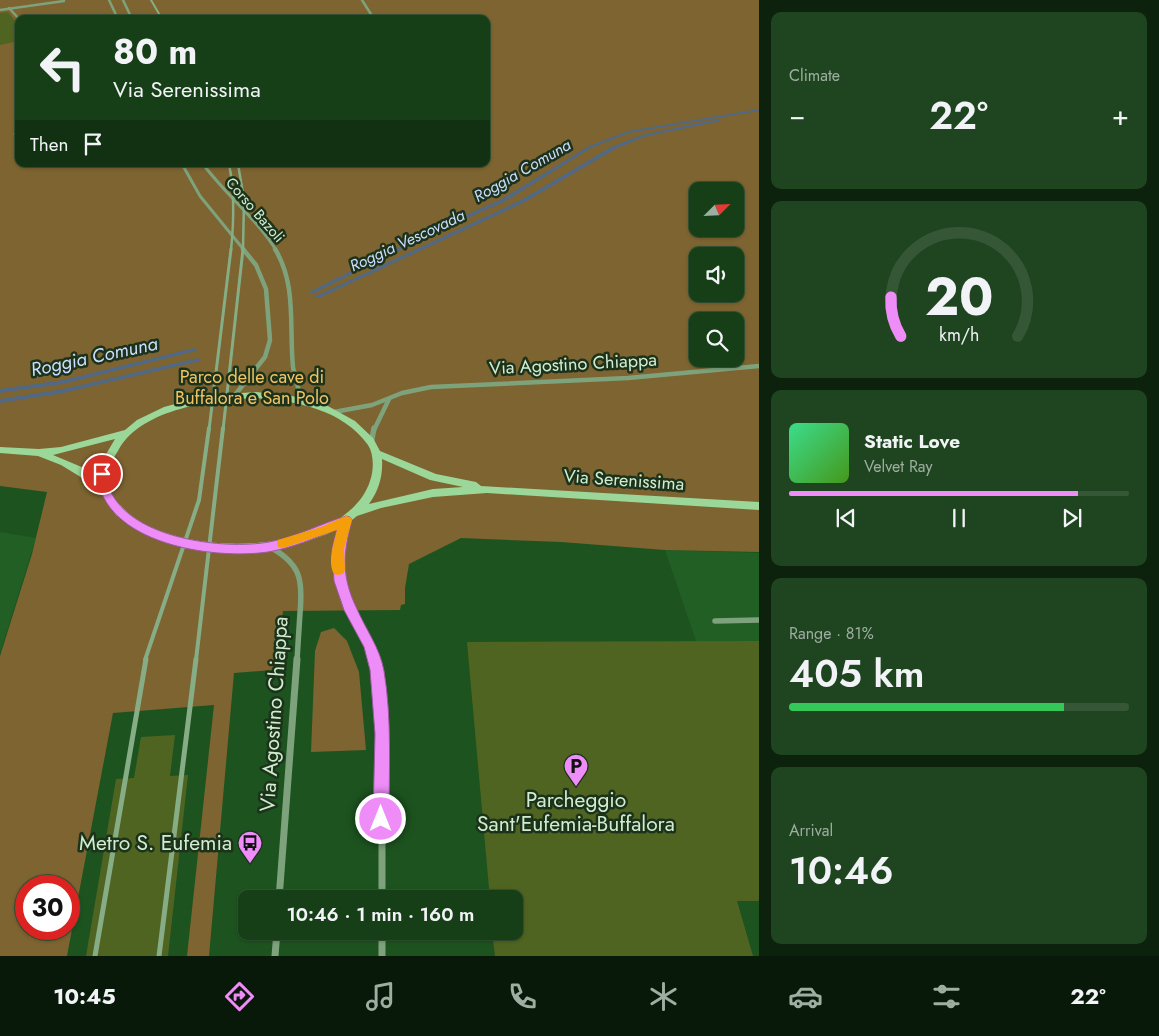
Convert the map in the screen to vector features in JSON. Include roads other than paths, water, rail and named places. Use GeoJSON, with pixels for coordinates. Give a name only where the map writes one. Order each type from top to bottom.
{"type":"FeatureCollection","features":[{"type":"Feature","properties":{"kind":"main road","name":"Via Serenissima"},"geometry":{"type":"LineString","coordinates":[[104,489],[102,474],[106,460],[114,446],[125,433],[142,421],[185,404],[235,395],[266,396],[302,402],[334,412],[351,422],[374,448],[434,477],[487,489]]}},
{"type":"Feature","properties":{"kind":"main road","name":"Via Serenissima"},"geometry":{"type":"LineString","coordinates":[[0,450],[38,453],[83,445],[125,433]]}},
{"type":"Feature","properties":{"kind":"main road","name":"Via Serenissima"},"geometry":{"type":"LineString","coordinates":[[38,453],[74,468],[90,478],[104,489],[114,505],[128,519],[146,530],[192,545],[217,549],[243,549],[269,547],[305,538],[346,520],[368,498],[376,482],[374,448]]}},
{"type":"Feature","properties":{"kind":"main road","name":"Via Serenissima"},"geometry":{"type":"LineString","coordinates":[[356,512],[381,504],[432,493],[487,489],[759,506]]}},
{"type":"Feature","properties":{"kind":"street"},"geometry":{"type":"LineString","coordinates":[[55,0],[64,1]]}},
{"type":"Feature","properties":{"kind":"street"},"geometry":{"type":"LineString","coordinates":[[0,10],[68,0]]}},
{"type":"Feature","properties":{"kind":"street"},"geometry":{"type":"LineString","coordinates":[[109,0],[116,15]]}},
{"type":"Feature","properties":{"kind":"street"},"geometry":{"type":"LineString","coordinates":[[123,0],[130,15]]}},
{"type":"Feature","properties":{"kind":"street"},"geometry":{"type":"LineString","coordinates":[[362,0],[371,15]]}},
{"type":"Feature","properties":{"kind":"street"},"geometry":{"type":"LineString","coordinates":[[9,8],[15,15]]}},
{"type":"Feature","properties":{"kind":"street","name":"Corso Bazoli"},"geometry":{"type":"LineString","coordinates":[[184,167],[200,196],[256,265],[266,289],[270,340],[265,357],[235,395]]}},
{"type":"Feature","properties":{"kind":"street","name":"Corso Bazoli"},"geometry":{"type":"LineString","coordinates":[[205,167],[212,178],[264,233],[279,256],[286,278],[293,319],[293,362],[302,402]]}},
{"type":"Feature","properties":{"kind":"street","name":"Via Agostino Chiappa"},"geometry":{"type":"LineString","coordinates":[[334,412],[372,405],[402,393],[431,387],[628,378],[759,366]]}},
{"type":"Feature","properties":{"kind":"street"},"geometry":{"type":"LineString","coordinates":[[374,448],[374,428],[380,412],[389,399]]}},
{"type":"Feature","properties":{"kind":"street"},"geometry":{"type":"LineString","coordinates":[[346,520],[338,549],[340,581],[350,610],[370,646],[377,670],[380,696],[382,734],[382,890]]}},
{"type":"Feature","properties":{"kind":"street","name":"Via Agostino Chiappa"},"geometry":{"type":"LineString","coordinates":[[269,547],[280,552],[297,569],[301,580],[302,592],[280,890]]}},
{"type":"Feature","properties":{"kind":"street"},"geometry":{"type":"LineString","coordinates":[[715,621],[759,620]]}},
{"type":"Feature","properties":{"kind":"street"},"geometry":{"type":"LineString","coordinates":[[275,956],[276,940]]}},
{"type":"Feature","properties":{"kind":"street"},"geometry":{"type":"LineString","coordinates":[[382,940],[382,956]]}},
{"type":"Feature","properties":{"kind":"waterway","name":"Roggia Comuna"},"geometry":{"type":"LineString","coordinates":[[312,292],[443,227],[504,200],[590,147],[628,132],[759,110]]}},
{"type":"Feature","properties":{"kind":"waterway","name":"Roggia Vescovada"},"geometry":{"type":"LineString","coordinates":[[317,297],[523,201],[613,148],[643,136],[719,120]]}},
{"type":"Feature","properties":{"kind":"waterway","name":"Roggia Comuna"},"geometry":{"type":"LineString","coordinates":[[0,391],[63,382],[194,350]]}},
{"type":"Feature","properties":{"kind":"waterway","name":"Roggia Vescovada"},"geometry":{"type":"LineString","coordinates":[[0,401],[63,391],[198,360]]}},
{"type":"Feature","properties":{"kind":"railway"},"geometry":{"type":"LineString","coordinates":[[151,0],[160,15]]}},
{"type":"Feature","properties":{"kind":"railway"},"geometry":{"type":"LineString","coordinates":[[229,167],[233,207],[231,250]]}},
{"type":"Feature","properties":{"kind":"railway"},"geometry":{"type":"LineString","coordinates":[[238,167],[244,200],[243,250]]}},
{"type":"Feature","properties":{"kind":"railway"},"geometry":{"type":"LineString","coordinates":[[209,430],[231,249]]}},
{"type":"Feature","properties":{"kind":"railway"},"geometry":{"type":"LineString","coordinates":[[223,430],[243,249]]}},
{"type":"Feature","properties":{"kind":"railway"},"geometry":{"type":"LineString","coordinates":[[145,660],[199,500],[209,428]]}},
{"type":"Feature","properties":{"kind":"railway"},"geometry":{"type":"LineString","coordinates":[[196,660],[223,428]]}},
{"type":"Feature","properties":{"kind":"railway"},"geometry":{"type":"LineString","coordinates":[[95,956],[146,659]]}},
{"type":"Feature","properties":{"kind":"railway"},"geometry":{"type":"LineString","coordinates":[[159,956],[196,659]]}},
{"type":"Feature","properties":{"kind":"place","name":"Parcheggio Sant'Eufemia-Buffalora"},"geometry":{"type":"Point","coordinates":[576,787]}},
{"type":"Feature","properties":{"kind":"place","name":"Metro S. Eufemia"},"geometry":{"type":"Point","coordinates":[250,864]}},
{"type":"Feature","properties":{"kind":"park label","name":"Parco delle cave di Buffalora e San Polo"},"geometry":{"type":"Point","coordinates":[252,387]}}]}
